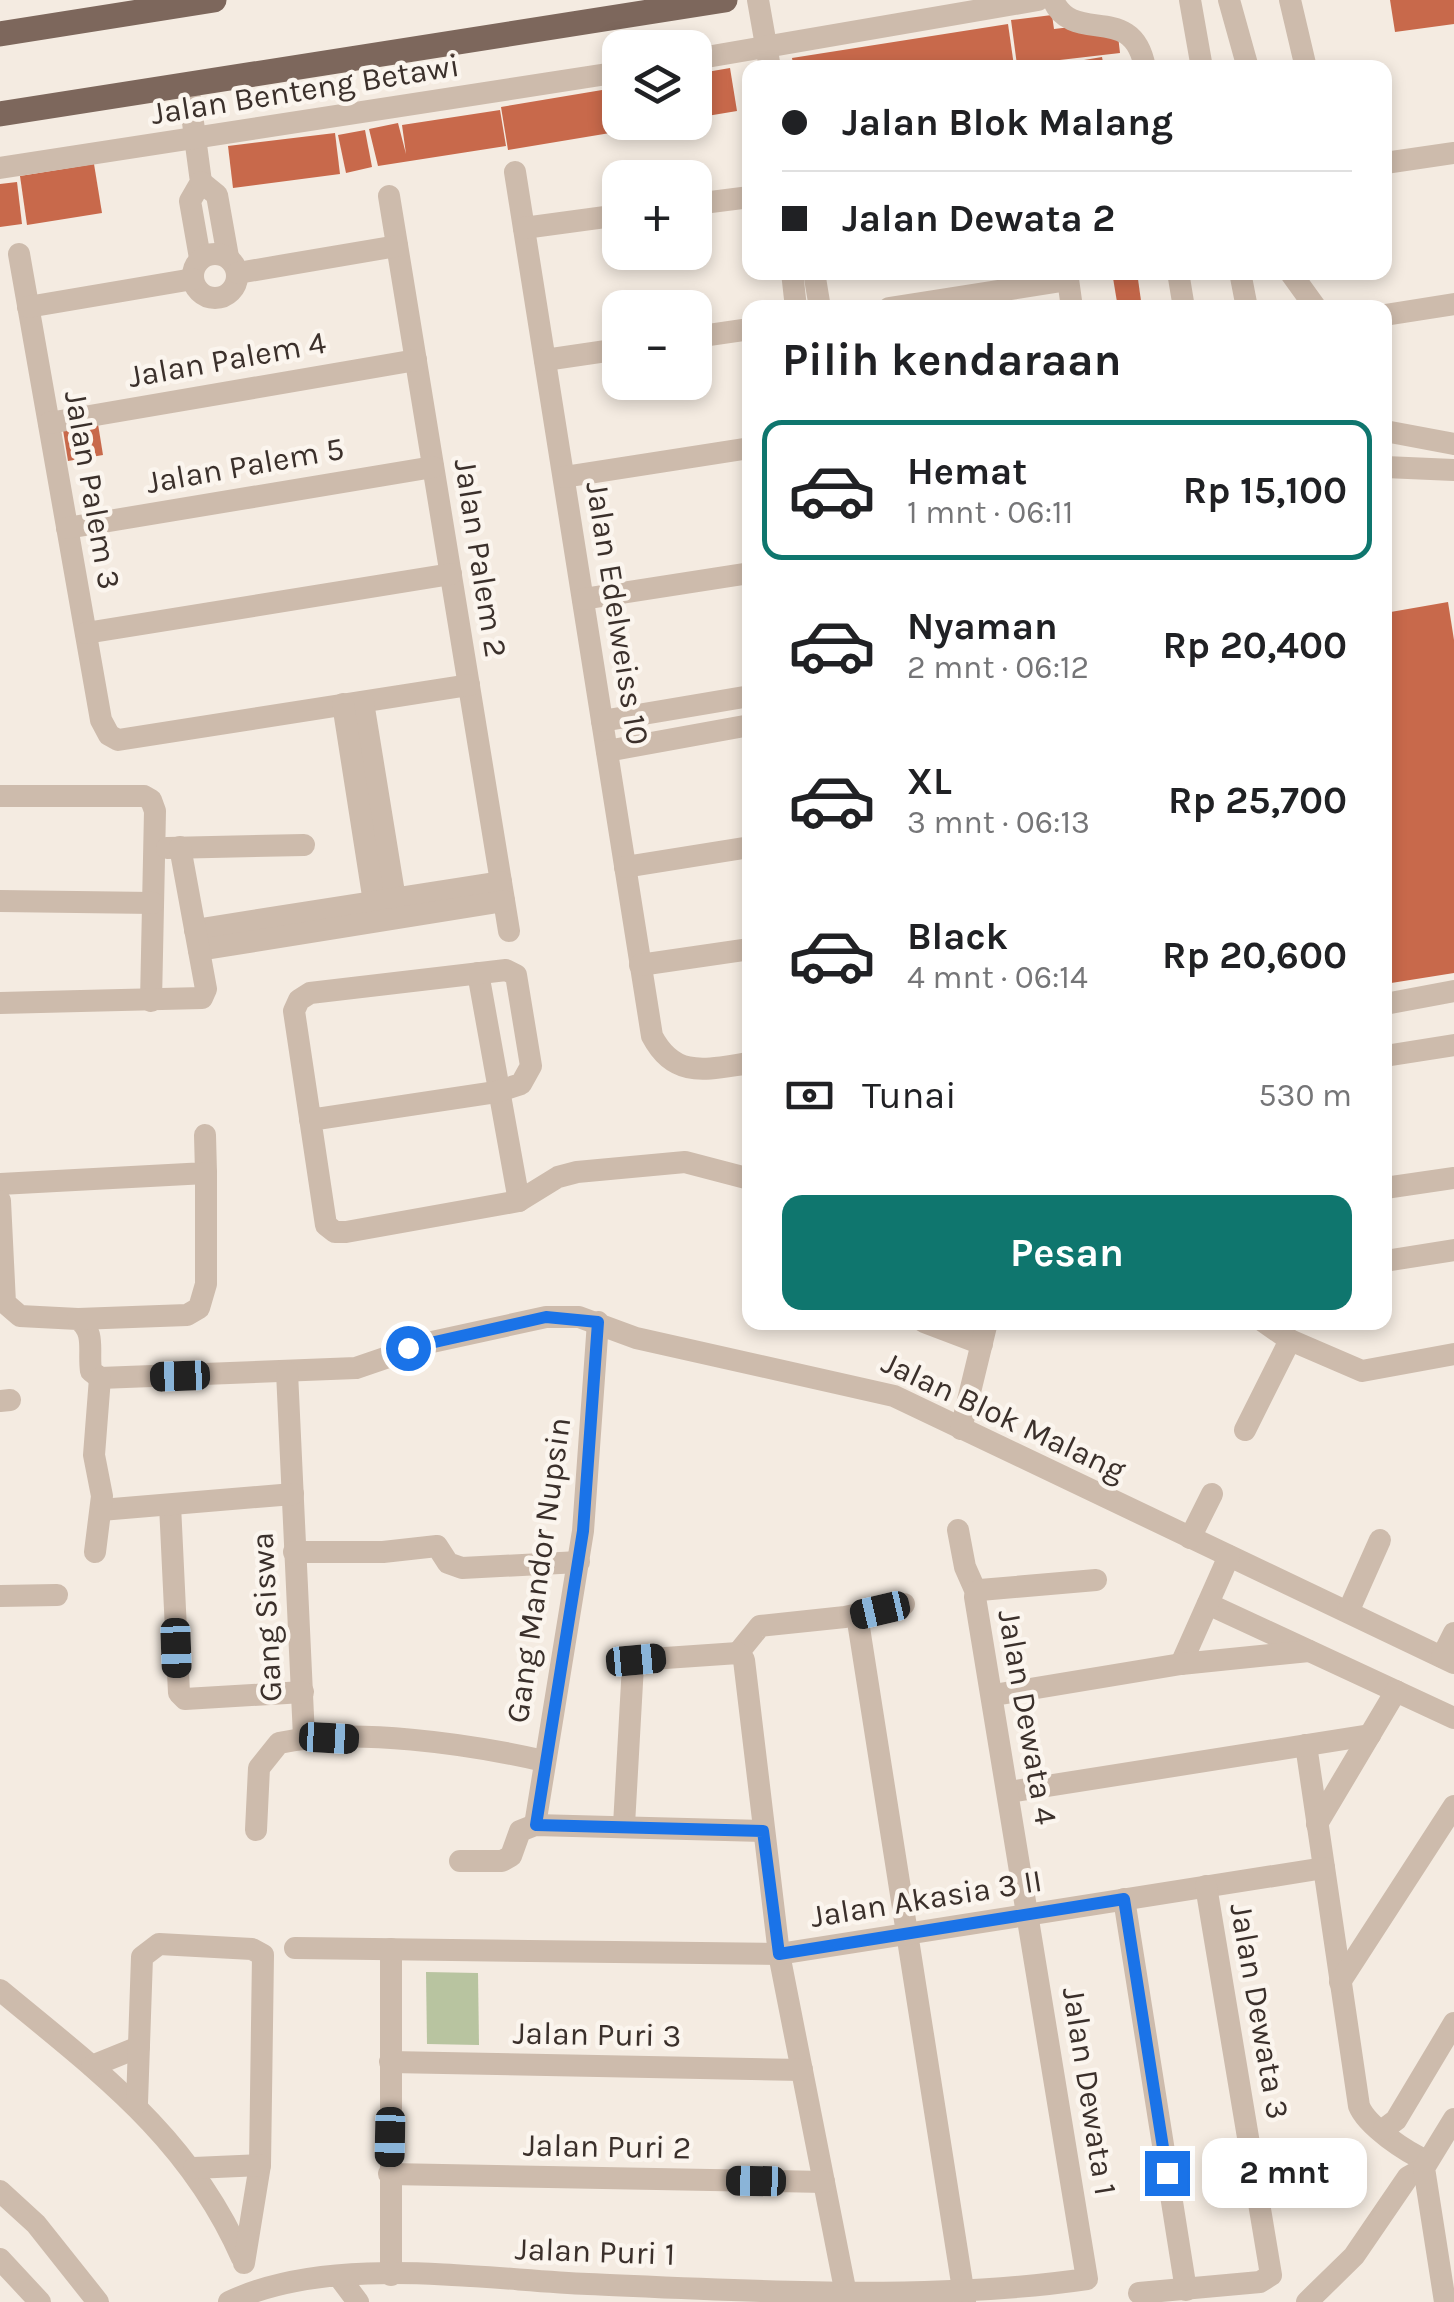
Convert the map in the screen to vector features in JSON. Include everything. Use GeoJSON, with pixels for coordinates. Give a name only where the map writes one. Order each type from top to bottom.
{"type":"FeatureCollection","features":[{"type":"Feature","properties":{"kind":"main road"},"geometry":{"type":"LineString","coordinates":[[0,34],[214,0]]}},
{"type":"Feature","properties":{"kind":"main road","name":"Jalan Benteng Betawi"},"geometry":{"type":"LineString","coordinates":[[0,114],[726,0]]}},
{"type":"Feature","properties":{"kind":"street"},"geometry":{"type":"LineString","coordinates":[[758,0],[769,58]]}},
{"type":"Feature","properties":{"kind":"street"},"geometry":{"type":"LineString","coordinates":[[712,59],[769,58],[1038,0]]}},
{"type":"Feature","properties":{"kind":"street"},"geometry":{"type":"LineString","coordinates":[[1053,0],[1057,10],[1080,21],[1129,29],[1141,40],[1144,60]]}},
{"type":"Feature","properties":{"kind":"street"},"geometry":{"type":"LineString","coordinates":[[1190,0],[1201,60]]}},
{"type":"Feature","properties":{"kind":"street"},"geometry":{"type":"LineString","coordinates":[[1230,0],[1246,60]]}},
{"type":"Feature","properties":{"kind":"street"},"geometry":{"type":"LineString","coordinates":[[1290,0],[1304,60]]}},
{"type":"Feature","properties":{"kind":"street","name":"Jalan Benteng Betawi"},"geometry":{"type":"LineString","coordinates":[[0,168],[602,75]]}},
{"type":"Feature","properties":{"kind":"street"},"geometry":{"type":"LineString","coordinates":[[188,85],[201,182],[190,201],[197,290],[218,298],[228,294],[233,265],[217,195],[201,182]]}},
{"type":"Feature","properties":{"kind":"street"},"geometry":{"type":"LineString","coordinates":[[1392,162],[1454,153]]}},
{"type":"Feature","properties":{"kind":"street","name":"Jalan Edelweiss 10"},"geometry":{"type":"LineString","coordinates":[[515,172],[652,1036],[669,1060],[693,1072],[742,1064]]}},
{"type":"Feature","properties":{"kind":"street","name":"Jalan Palem 2"},"geometry":{"type":"LineString","coordinates":[[389,196],[509,931]]}},
{"type":"Feature","properties":{"kind":"street"},"geometry":{"type":"LineString","coordinates":[[712,202],[742,197]]}},
{"type":"Feature","properties":{"kind":"street"},"geometry":{"type":"LineString","coordinates":[[524,228],[602,217]]}},
{"type":"Feature","properties":{"kind":"street"},"geometry":{"type":"LineString","coordinates":[[28,307],[196,269],[210,254],[233,265],[397,246]]}},
{"type":"Feature","properties":{"kind":"street","name":"Jalan Palem 3"},"geometry":{"type":"LineString","coordinates":[[19,254],[101,720],[109,735],[118,740],[353,703]]}},
{"type":"Feature","properties":{"kind":"street"},"geometry":{"type":"LineString","coordinates":[[934,300],[1045,280]]}},
{"type":"Feature","properties":{"kind":"street"},"geometry":{"type":"LineString","coordinates":[[1392,314],[1454,304]]}},
{"type":"Feature","properties":{"kind":"street"},"geometry":{"type":"LineString","coordinates":[[712,335],[742,330]]}},
{"type":"Feature","properties":{"kind":"street"},"geometry":{"type":"LineString","coordinates":[[545,360],[602,351]]}},
{"type":"Feature","properties":{"kind":"street","name":"Jalan Palem 4"},"geometry":{"type":"LineString","coordinates":[[49,423],[416,360]]}},
{"type":"Feature","properties":{"kind":"street"},"geometry":{"type":"LineString","coordinates":[[1392,432],[1454,444]]}},
{"type":"Feature","properties":{"kind":"street"},"geometry":{"type":"LineString","coordinates":[[564,478],[742,449]]}},
{"type":"Feature","properties":{"kind":"street","name":"Jalan Palem 5"},"geometry":{"type":"LineString","coordinates":[[67,528],[433,467]]}},
{"type":"Feature","properties":{"kind":"street"},"geometry":{"type":"LineString","coordinates":[[1392,467],[1454,470]]}},
{"type":"Feature","properties":{"kind":"street"},"geometry":{"type":"LineString","coordinates":[[86,634],[451,574]]}},
{"type":"Feature","properties":{"kind":"street"},"geometry":{"type":"LineString","coordinates":[[583,599],[742,574]]}},
{"type":"Feature","properties":{"kind":"street"},"geometry":{"type":"LineString","coordinates":[[384,900],[353,703],[469,685]]}},
{"type":"Feature","properties":{"kind":"street"},"geometry":{"type":"LineString","coordinates":[[602,722],[742,697]]}},
{"type":"Feature","properties":{"kind":"street"},"geometry":{"type":"LineString","coordinates":[[607,750],[742,726]]}},
{"type":"Feature","properties":{"kind":"street"},"geometry":{"type":"LineString","coordinates":[[0,796],[144,796],[152,800],[152,1001]]}},
{"type":"Feature","properties":{"kind":"street"},"geometry":{"type":"LineString","coordinates":[[155,848],[304,845]]}},
{"type":"Feature","properties":{"kind":"street"},"geometry":{"type":"LineString","coordinates":[[0,1003],[202,998],[206,989],[180,848]]}},
{"type":"Feature","properties":{"kind":"street"},"geometry":{"type":"LineString","coordinates":[[625,867],[742,848]]}},
{"type":"Feature","properties":{"kind":"street"},"geometry":{"type":"LineString","coordinates":[[197,940],[384,900],[502,892]]}},
{"type":"Feature","properties":{"kind":"street"},"geometry":{"type":"LineString","coordinates":[[197,940],[502,892]]}},
{"type":"Feature","properties":{"kind":"street"},"geometry":{"type":"LineString","coordinates":[[0,900],[153,903]]}},
{"type":"Feature","properties":{"kind":"street"},"geometry":{"type":"LineString","coordinates":[[640,965],[742,950]]}},
{"type":"Feature","properties":{"kind":"street"},"geometry":{"type":"LineString","coordinates":[[310,1120],[496,1092],[522,1084],[531,1066],[516,976],[506,970],[310,993],[298,1000],[294,1012],[310,1120],[326,1225],[335,1232],[518,1200],[542,1185],[576,1172],[685,1162],[742,1177]]}},
{"type":"Feature","properties":{"kind":"street"},"geometry":{"type":"LineString","coordinates":[[478,973],[518,1200]]}},
{"type":"Feature","properties":{"kind":"street"},"geometry":{"type":"LineString","coordinates":[[1392,1003],[1454,992]]}},
{"type":"Feature","properties":{"kind":"street"},"geometry":{"type":"LineString","coordinates":[[1392,1055],[1454,1045]]}},
{"type":"Feature","properties":{"kind":"street"},"geometry":{"type":"LineString","coordinates":[[0,1201],[5,1303],[10,1311],[32,1318],[187,1315],[199,1308],[206,1284],[205,1136]]}},
{"type":"Feature","properties":{"kind":"street"},"geometry":{"type":"LineString","coordinates":[[0,1184],[206,1173]]}},
{"type":"Feature","properties":{"kind":"street"},"geometry":{"type":"LineString","coordinates":[[1392,1187],[1454,1178]]}},
{"type":"Feature","properties":{"kind":"street"},"geometry":{"type":"LineString","coordinates":[[1392,1260],[1454,1250]]}},
{"type":"Feature","properties":{"kind":"street","name":"Jalan Blok Malang"},"geometry":{"type":"LineString","coordinates":[[100,1378],[356,1368],[408,1348],[546,1317],[598,1322],[636,1338],[775,1372],[862,1386],[1448,1660]]}},
{"type":"Feature","properties":{"kind":"street"},"geometry":{"type":"LineString","coordinates":[[78,1319],[90,1330],[90,1366],[100,1378],[94,1454],[100,1510],[95,1552]]}},
{"type":"Feature","properties":{"kind":"street","name":"Gang Mandor Nupsin"},"geometry":{"type":"LineString","coordinates":[[536,1825],[579,1562],[598,1322]]}},
{"type":"Feature","properties":{"kind":"street"},"geometry":{"type":"LineString","coordinates":[[1245,1430],[1277,1331],[1366,1371],[1454,1354]]}},
{"type":"Feature","properties":{"kind":"street"},"geometry":{"type":"LineString","coordinates":[[960,1430],[985,1333]]}},
{"type":"Feature","properties":{"kind":"street","name":"Gang Siswa"},"geometry":{"type":"LineString","coordinates":[[256,1830],[262,1760],[279,1742],[304,1737],[287,1372]]}},
{"type":"Feature","properties":{"kind":"street"},"geometry":{"type":"LineString","coordinates":[[100,1510],[293,1494]]}},
{"type":"Feature","properties":{"kind":"street"},"geometry":{"type":"LineString","coordinates":[[1190,1538],[1212,1494]]}},
{"type":"Feature","properties":{"kind":"street"},"geometry":{"type":"LineString","coordinates":[[170,1505],[179,1694],[185,1699],[303,1692]]}},
{"type":"Feature","properties":{"kind":"street"},"geometry":{"type":"LineString","coordinates":[[958,1530],[964,1568],[976,1592]]}},
{"type":"Feature","properties":{"kind":"street"},"geometry":{"type":"LineString","coordinates":[[1348,1612],[1380,1540]]}},
{"type":"Feature","properties":{"kind":"street"},"geometry":{"type":"LineString","coordinates":[[294,1552],[383,1552],[437,1546],[448,1564],[462,1568],[579,1562]]}},
{"type":"Feature","properties":{"kind":"street"},"geometry":{"type":"LineString","coordinates":[[1180,1664],[1229,1556]]}},
{"type":"Feature","properties":{"kind":"street","name":"Jalan Dewata 4"},"geometry":{"type":"LineString","coordinates":[[1028,1914],[976,1592],[1096,1580]]}},
{"type":"Feature","properties":{"kind":"street"},"geometry":{"type":"LineString","coordinates":[[0,1596],[57,1595]]}},
{"type":"Feature","properties":{"kind":"street"},"geometry":{"type":"LineString","coordinates":[[844,2290],[779,1954],[741,1656],[760,1626],[858,1615],[904,1604]]}},
{"type":"Feature","properties":{"kind":"street"},"geometry":{"type":"LineString","coordinates":[[1208,1604],[1454,1718]]}},
{"type":"Feature","properties":{"kind":"street"},"geometry":{"type":"LineString","coordinates":[[858,1615],[964,2296]]}},
{"type":"Feature","properties":{"kind":"street"},"geometry":{"type":"LineString","coordinates":[[1448,1660],[1454,1633]]}},
{"type":"Feature","properties":{"kind":"street"},"geometry":{"type":"LineString","coordinates":[[994,1695],[1180,1664],[1309,1651]]}},
{"type":"Feature","properties":{"kind":"street"},"geometry":{"type":"LineString","coordinates":[[624,1825],[636,1660],[741,1656]]}},
{"type":"Feature","properties":{"kind":"street"},"geometry":{"type":"LineString","coordinates":[[1316,1824],[1396,1691]]}},
{"type":"Feature","properties":{"kind":"street"},"geometry":{"type":"LineString","coordinates":[[1009,1792],[1370,1735]]}},
{"type":"Feature","properties":{"kind":"street"},"geometry":{"type":"LineString","coordinates":[[304,1737],[466,1746],[544,1761]]}},
{"type":"Feature","properties":{"kind":"street"},"geometry":{"type":"LineString","coordinates":[[1306,1745],[1359,2106],[1364,2116],[1391,2137],[1432,2157]]}},
{"type":"Feature","properties":{"kind":"street"},"geometry":{"type":"LineString","coordinates":[[1340,1982],[1454,1806]]}},
{"type":"Feature","properties":{"kind":"street"},"geometry":{"type":"LineString","coordinates":[[460,1861],[502,1861],[510,1856],[520,1831],[536,1825],[763,1831]]}},
{"type":"Feature","properties":{"kind":"street","name":"Jalan Akasia 3 II"},"geometry":{"type":"LineString","coordinates":[[295,1948],[779,1954],[1324,1868]]}},
{"type":"Feature","properties":{"kind":"street","name":"Jalan Dewata 3"},"geometry":{"type":"LineString","coordinates":[[1186,2290],[1268,2280],[1271,2264],[1206,1886]]}},
{"type":"Feature","properties":{"kind":"street"},"geometry":{"type":"LineString","coordinates":[[1124,1899],[1186,2290],[1139,2294]]}},
{"type":"Feature","properties":{"kind":"street","name":"Jalan Dewata 1"},"geometry":{"type":"LineString","coordinates":[[1028,1914],[1087,2279]]}},
{"type":"Feature","properties":{"kind":"street"},"geometry":{"type":"LineString","coordinates":[[137,2103],[142,1956],[148,1948],[159,1944],[252,1949],[263,1955],[260,2165],[238,2222],[252,2291]]}},
{"type":"Feature","properties":{"kind":"street"},"geometry":{"type":"LineString","coordinates":[[390,2275],[391,1949]]}},
{"type":"Feature","properties":{"kind":"street"},"geometry":{"type":"LineString","coordinates":[[0,1990],[137,2103],[238,2222]]}},
{"type":"Feature","properties":{"kind":"street"},"geometry":{"type":"LineString","coordinates":[[1391,2137],[1396,2120],[1454,2023]]}},
{"type":"Feature","properties":{"kind":"street"},"geometry":{"type":"LineString","coordinates":[[92,2066],[139,2047]]}},
{"type":"Feature","properties":{"kind":"street","name":"Jalan Puri 3"},"geometry":{"type":"LineString","coordinates":[[390,2062],[802,2070]]}},
{"type":"Feature","properties":{"kind":"street"},"geometry":{"type":"LineString","coordinates":[[1307,2302],[1354,2256],[1408,2178],[1432,2157],[1454,2118]]}},
{"type":"Feature","properties":{"kind":"street"},"geometry":{"type":"LineString","coordinates":[[1432,2157],[1445,2302]]}},
{"type":"Feature","properties":{"kind":"street"},"geometry":{"type":"LineString","coordinates":[[194,2168],[260,2165]]}},
{"type":"Feature","properties":{"kind":"street","name":"Jalan Puri 2"},"geometry":{"type":"LineString","coordinates":[[389,2174],[824,2182]]}},
{"type":"Feature","properties":{"kind":"street"},"geometry":{"type":"LineString","coordinates":[[0,2190],[36,2224],[98,2302]]}},
{"type":"Feature","properties":{"kind":"street"},"geometry":{"type":"LineString","coordinates":[[0,2258],[40,2302]]}},
{"type":"Feature","properties":{"kind":"street","name":"Jalan Puri 1"},"geometry":{"type":"LineString","coordinates":[[228,2302],[289,2280],[347,2288],[390,2275],[964,2296],[1087,2279]]}},
{"type":"Feature","properties":{"kind":"green space"},"geometry":{"type":"Polygon","coordinates":[[[426,1972],[478,1973],[479,2045],[427,2044],[426,1972]]]}},
{"type":"Feature","properties":{"kind":"building"},"geometry":{"type":"Polygon","coordinates":[[[1390,0],[1454,0],[1454,24],[1395,32],[1390,0]]]}},
{"type":"Feature","properties":{"kind":"building"},"geometry":{"type":"Polygon","coordinates":[[[1052,15],[1054,29],[1096,24],[1117,27],[1120,53],[1016,60],[1011,20],[1052,15]]]}},
{"type":"Feature","properties":{"kind":"building"},"geometry":{"type":"Polygon","coordinates":[[[1008,24],[1013,60],[792,60],[1008,24]]]}},
{"type":"Feature","properties":{"kind":"building"},"geometry":{"type":"Polygon","coordinates":[[[730,68],[737,111],[712,115],[712,71],[730,68]]]}},
{"type":"Feature","properties":{"kind":"building"},"geometry":{"type":"Polygon","coordinates":[[[602,90],[602,134],[508,150],[501,107],[602,90]]]}},
{"type":"Feature","properties":{"kind":"building"},"geometry":{"type":"Polygon","coordinates":[[[500,110],[506,146],[378,166],[369,129],[398,123],[406,154],[402,125],[500,110]]]}},
{"type":"Feature","properties":{"kind":"building"},"geometry":{"type":"Polygon","coordinates":[[[365,130],[372,167],[346,173],[338,135],[365,130]]]}},
{"type":"Feature","properties":{"kind":"building"},"geometry":{"type":"Polygon","coordinates":[[[335,133],[340,174],[233,188],[228,146],[335,133]]]}},
{"type":"Feature","properties":{"kind":"building"},"geometry":{"type":"Polygon","coordinates":[[[94,164],[102,213],[27,225],[20,176],[94,164]]]}},
{"type":"Feature","properties":{"kind":"building"},"geometry":{"type":"Polygon","coordinates":[[[17,182],[22,224],[0,227],[0,184],[17,182]]]}},
{"type":"Feature","properties":{"kind":"building"},"geometry":{"type":"Polygon","coordinates":[[[1113,280],[1138,280],[1141,300],[1117,300],[1113,280]]]}},
{"type":"Feature","properties":{"kind":"building"},"geometry":{"type":"Polygon","coordinates":[[[98,424],[103,455],[68,461],[63,430],[98,424]]]}},
{"type":"Feature","properties":{"kind":"building"},"geometry":{"type":"Polygon","coordinates":[[[1448,602],[1454,640],[1454,973],[1392,983],[1392,612],[1448,602]]]}},
{"type":"Feature","properties":{"kind":"route"},"geometry":{"type":"LineString","coordinates":[[408,1348],[546,1317],[579,1317],[598,1322],[583,1531],[565,1660],[534,1816],[536,1825],[763,1831],[779,1954],[1124,1899],[1167,2173]]}}]}
